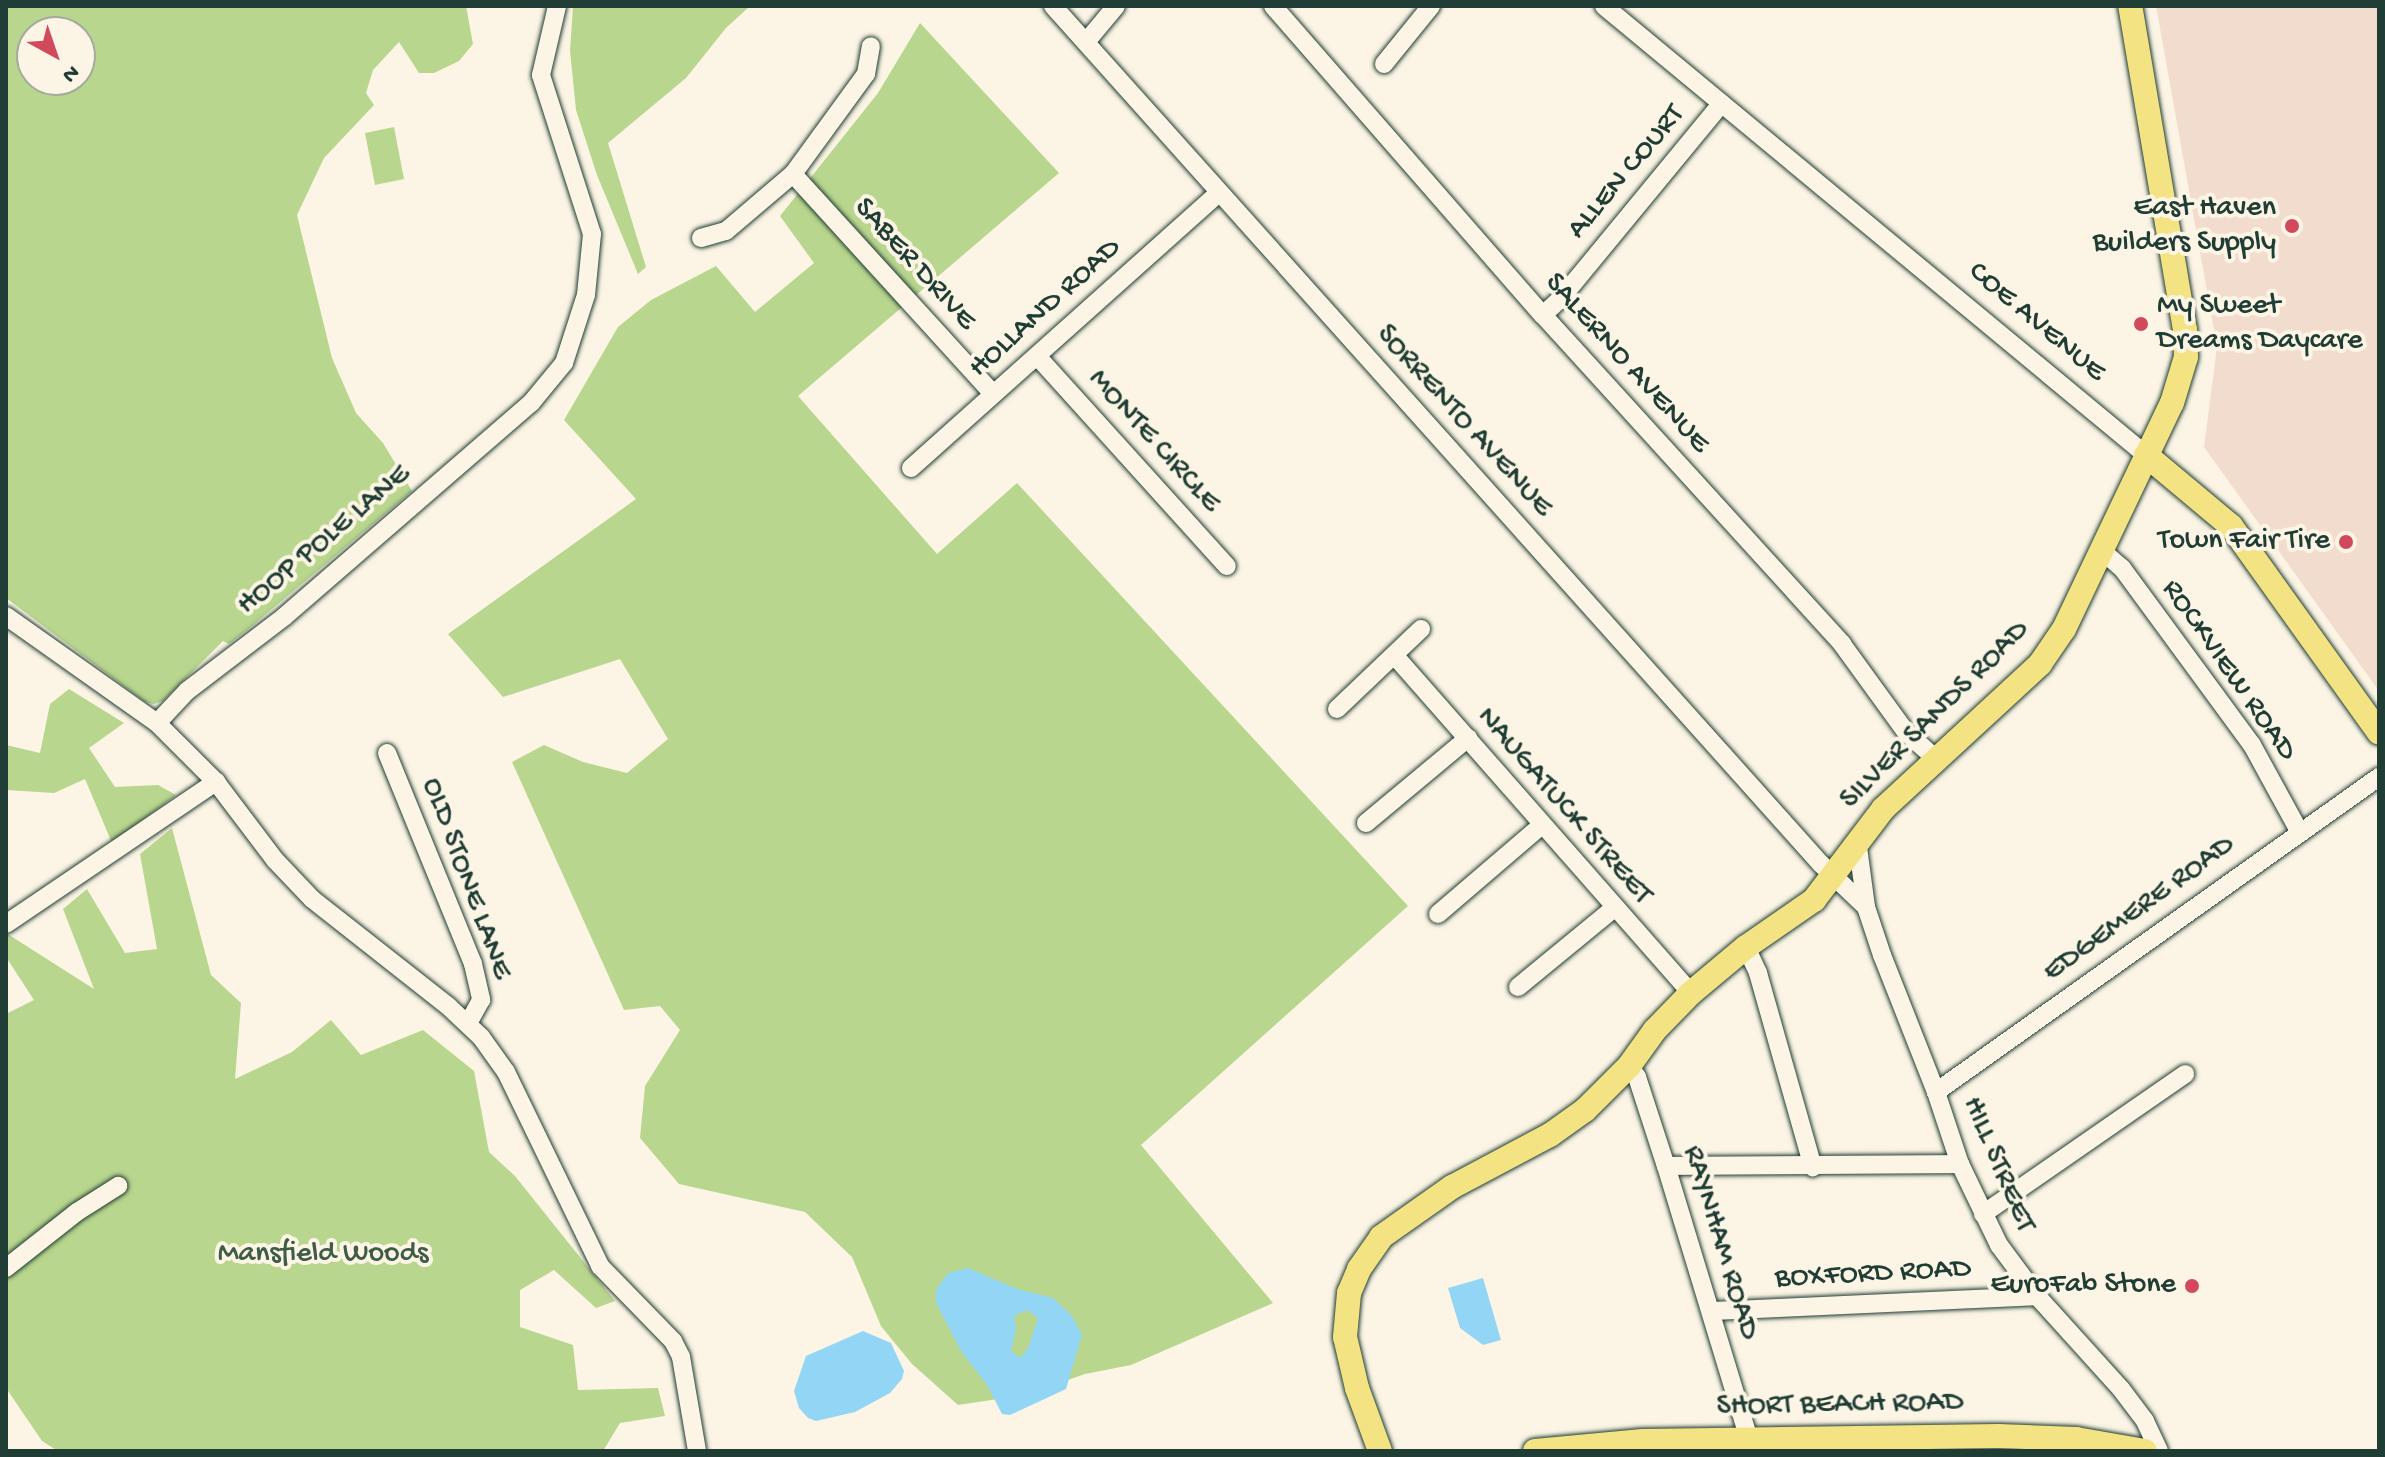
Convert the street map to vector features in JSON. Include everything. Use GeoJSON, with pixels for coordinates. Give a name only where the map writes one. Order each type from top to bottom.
{"type":"FeatureCollection","features":[{"type":"Feature","properties":{"kind":"main road","name":"SILVER SANDS ROAD"},"geometry":{"type":"LineString","coordinates":[[1380,1451],[1353,1375],[1345,1337],[1349,1293],[1369,1253],[1396,1224],[1452,1187],[1568,1123],[1629,1066],[1655,1030],[1691,993],[1746,947],[1805,908],[1883,809],[2047,655],[2064,629],[2183,372],[2185,330],[2130,6]]}},
{"type":"Feature","properties":{"kind":"main road","name":"COE AVENUE"},"geometry":{"type":"LineString","coordinates":[[2146,455],[2231,526],[2379,733]]}},
{"type":"Feature","properties":{"kind":"main road","name":"SHORT BEACH ROAD"},"geometry":{"type":"LineString","coordinates":[[1535,1451],[1643,1441],[1749,1440],[1841,1445],[2013,1437],[2076,1439],[2145,1451]]}},
{"type":"Feature","properties":{"kind":"street","name":"HOOP POLE LANE"},"geometry":{"type":"LineString","coordinates":[[157,723],[187,691],[285,616],[531,403],[564,363],[586,295],[592,234],[541,75],[557,6]]}},
{"type":"Feature","properties":{"kind":"street","name":"SORRENTO AVENUE"},"geometry":{"type":"LineString","coordinates":[[1053,6],[1833,874]]}},
{"type":"Feature","properties":{"kind":"street"},"geometry":{"type":"LineString","coordinates":[[1086,42],[1116,6]]}},
{"type":"Feature","properties":{"kind":"street","name":"SALERNO AVENUE"},"geometry":{"type":"LineString","coordinates":[[1273,6],[1543,315],[1842,644],[1906,732],[1936,759]]}},
{"type":"Feature","properties":{"kind":"street"},"geometry":{"type":"LineString","coordinates":[[1384,64],[1431,6]]}},
{"type":"Feature","properties":{"kind":"street","name":"COE AVENUE"},"geometry":{"type":"LineString","coordinates":[[1604,6],[2146,455]]}},
{"type":"Feature","properties":{"kind":"street"},"geometry":{"type":"LineString","coordinates":[[701,238],[726,231],[793,174],[866,74],[871,46]]}},
{"type":"Feature","properties":{"kind":"street","name":"ALLEN COURT"},"geometry":{"type":"LineString","coordinates":[[1543,315],[1562,297],[1722,103]]}},
{"type":"Feature","properties":{"kind":"street","name":"SABER DRIVE"},"geometry":{"type":"LineString","coordinates":[[793,174],[993,394]]}},
{"type":"Feature","properties":{"kind":"street","name":"HOLLAND ROAD"},"geometry":{"type":"LineString","coordinates":[[911,468],[1219,193]]}},
{"type":"Feature","properties":{"kind":"street","name":"MONTE CIRCLE"},"geometry":{"type":"LineString","coordinates":[[1037,356],[1227,566]]}},
{"type":"Feature","properties":{"kind":"street","name":"ROCKVIEW ROAD"},"geometry":{"type":"LineString","coordinates":[[2101,550],[2122,568],[2252,745],[2299,831]]}},
{"type":"Feature","properties":{"kind":"street"},"geometry":{"type":"LineString","coordinates":[[6,616],[157,723],[216,782],[275,860],[312,899],[468,1023],[493,1052],[506,1072],[600,1266],[673,1341],[687,1382],[697,1451]]}},
{"type":"Feature","properties":{"kind":"street"},"geometry":{"type":"LineString","coordinates":[[1337,709],[1421,629]]}},
{"type":"Feature","properties":{"kind":"street","name":"NAUGATUCK STREET"},"geometry":{"type":"LineString","coordinates":[[1395,656],[1613,909],[1691,993]]}},
{"type":"Feature","properties":{"kind":"street"},"geometry":{"type":"LineString","coordinates":[[1366,823],[1468,738]]}},
{"type":"Feature","properties":{"kind":"street","name":"OLD STONE LANE"},"geometry":{"type":"LineString","coordinates":[[387,753],[480,986],[481,1000],[468,1023]]}},
{"type":"Feature","properties":{"kind":"street","name":"EDGEMERE ROAD"},"geometry":{"type":"LineString","coordinates":[[1936,1092],[2379,777]]}},
{"type":"Feature","properties":{"kind":"street"},"geometry":{"type":"LineString","coordinates":[[6,924],[216,782]]}},
{"type":"Feature","properties":{"kind":"street"},"geometry":{"type":"LineString","coordinates":[[1438,914],[1542,825]]}},
{"type":"Feature","properties":{"kind":"street","name":"HILL STREET"},"geometry":{"type":"LineString","coordinates":[[1857,840],[1866,907],[1960,1164],[1983,1214],[1999,1245],[2037,1296],[2121,1389],[2145,1421],[2159,1451]]}},
{"type":"Feature","properties":{"kind":"street","name":"HILL STREET"},"geometry":{"type":"LineString","coordinates":[[1833,874],[1866,907]]}},
{"type":"Feature","properties":{"kind":"street"},"geometry":{"type":"LineString","coordinates":[[1518,987],[1613,909]]}},
{"type":"Feature","properties":{"kind":"street"},"geometry":{"type":"LineString","coordinates":[[1746,947],[1758,973],[1813,1167]]}},
{"type":"Feature","properties":{"kind":"street","name":"RAYNHAM ROAD"},"geometry":{"type":"LineString","coordinates":[[1629,1066],[1637,1077],[1666,1166],[1749,1440]]}},
{"type":"Feature","properties":{"kind":"street"},"geometry":{"type":"LineString","coordinates":[[1983,1214],[2185,1074]]}},
{"type":"Feature","properties":{"kind":"street"},"geometry":{"type":"LineString","coordinates":[[1666,1166],[1960,1164]]}},
{"type":"Feature","properties":{"kind":"street"},"geometry":{"type":"LineString","coordinates":[[6,1268],[77,1212],[118,1186]]}},
{"type":"Feature","properties":{"kind":"street","name":"BOXFORD ROAD"},"geometry":{"type":"LineString","coordinates":[[1711,1311],[2037,1296]]}},
{"type":"Feature","properties":{"kind":"shaded area"},"geometry":{"type":"Polygon","coordinates":[[[2156,6],[2379,6],[2379,691],[2204,447],[2217,347],[2156,6]]]}},
{"type":"Feature","properties":{"kind":"green space"},"geometry":{"type":"Polygon","coordinates":[[[6,6],[466,6],[473,44],[459,61],[434,73],[419,73],[399,42],[373,70],[366,93],[374,105],[324,158],[297,215],[332,358],[356,413],[383,443],[412,491],[252,626],[229,644],[223,641],[163,701],[154,704],[145,702],[6,598],[6,6]]]}},
{"type":"Feature","properties":{"kind":"green space"},"geometry":{"type":"Polygon","coordinates":[[[573,6],[750,6],[726,28],[686,78],[608,143],[646,267],[638,274],[597,175],[576,110],[570,51],[573,6]]]}},
{"type":"Feature","properties":{"kind":"green space"},"geometry":{"type":"Polygon","coordinates":[[[920,23],[1059,173],[798,396],[937,554],[1017,483],[1408,906],[1141,1145],[1273,1303],[1131,1365],[1085,1374],[1025,1395],[958,1405],[912,1364],[881,1326],[852,1257],[805,1212],[679,1184],[640,1138],[645,1086],[680,1030],[660,1006],[624,1010],[512,762],[544,745],[583,762],[627,773],[668,739],[620,659],[503,697],[448,634],[636,499],[564,420],[618,327],[651,300],[716,266],[755,312],[814,263],[780,216],[878,93],[920,23]]]}},
{"type":"Feature","properties":{"kind":"green space"},"geometry":{"type":"Polygon","coordinates":[[[394,127],[404,179],[375,185],[365,133],[394,127]]]}},
{"type":"Feature","properties":{"kind":"green space"},"geometry":{"type":"Polygon","coordinates":[[[69,689],[124,723],[89,748],[115,787],[158,785],[176,795],[112,843],[85,779],[54,793],[6,790],[6,745],[40,753],[50,704],[69,689]]]}},
{"type":"Feature","properties":{"kind":"green space","name":"Mansfield Woods"},"geometry":{"type":"Polygon","coordinates":[[[172,828],[211,975],[241,1003],[235,1079],[292,1052],[331,1020],[361,1055],[423,1030],[474,1071],[489,1152],[515,1176],[615,1301],[596,1308],[554,1270],[520,1290],[520,1327],[573,1345],[578,1390],[658,1388],[665,1416],[620,1423],[603,1451],[58,1451],[42,1441],[6,1388],[6,1014],[34,1000],[6,957],[6,933],[94,989],[63,909],[87,889],[125,953],[157,949],[140,854],[172,828]]]}},
{"type":"Feature","properties":{"kind":"water"},"geometry":{"type":"Polygon","coordinates":[[[968,1268],[1017,1289],[1053,1298],[1072,1316],[1082,1335],[1066,1389],[1010,1415],[1002,1414],[987,1385],[961,1351],[936,1303],[936,1290],[948,1273],[968,1268]],[[1027,1310],[1014,1316],[1016,1329],[1011,1351],[1020,1358],[1028,1348],[1038,1318],[1027,1310]]]}},
{"type":"Feature","properties":{"kind":"water"},"geometry":{"type":"Polygon","coordinates":[[[1483,1278],[1501,1340],[1483,1345],[1460,1328],[1448,1288],[1483,1278]]]}},
{"type":"Feature","properties":{"kind":"water"},"geometry":{"type":"Polygon","coordinates":[[[863,1331],[891,1343],[904,1371],[902,1379],[890,1393],[855,1412],[816,1421],[808,1418],[799,1408],[794,1391],[806,1356],[863,1331]]]}},
{"type":"Feature","properties":{"kind":"place","name":"East Haven Builders Supply"},"geometry":{"type":"Point","coordinates":[2292,226]}},
{"type":"Feature","properties":{"kind":"place","name":"My Sweet Dreams Daycare"},"geometry":{"type":"Point","coordinates":[2141,324]}},
{"type":"Feature","properties":{"kind":"place","name":"Town Fair Tire"},"geometry":{"type":"Point","coordinates":[2346,542]}},
{"type":"Feature","properties":{"kind":"place","name":"EuroFab Stone"},"geometry":{"type":"Point","coordinates":[2192,1286]}}]}
